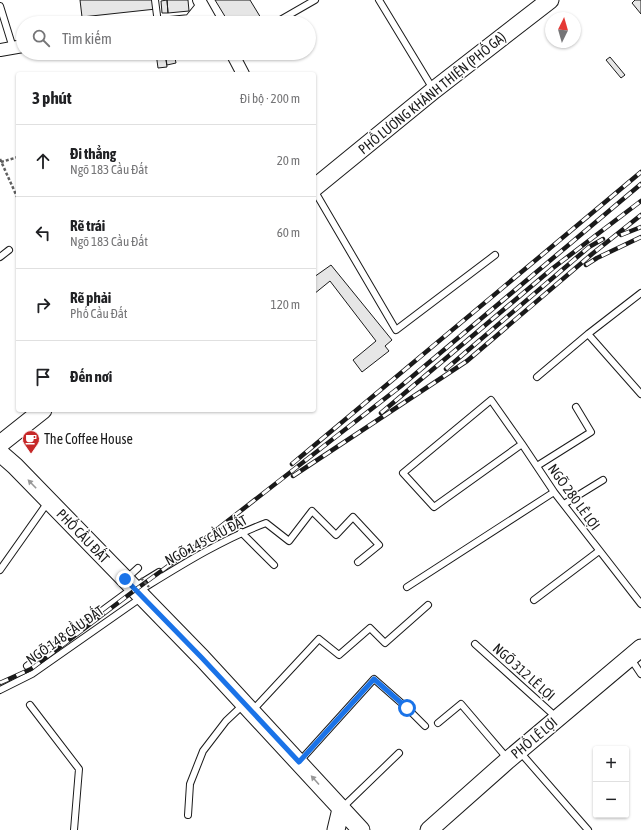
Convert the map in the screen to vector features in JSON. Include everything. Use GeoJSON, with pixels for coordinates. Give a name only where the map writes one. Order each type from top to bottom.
{"type":"FeatureCollection","features":[{"type":"Feature","properties":{"kind":"main road","name":"PHỐ LƯƠNG KHÁNH THIỆN (PHỐ GA)"},"geometry":{"type":"LineString","coordinates":[[316,187],[434,90],[550,0]]}},
{"type":"Feature","properties":{"kind":"main road"},"geometry":{"type":"LineString","coordinates":[[0,444],[40,412]]}},
{"type":"Feature","properties":{"kind":"main road","name":"PHỐ CẦU ĐẤT"},"geometry":{"type":"LineString","coordinates":[[0,453],[15,466],[48,501],[138,586],[361,830]]}},
{"type":"Feature","properties":{"kind":"main road","name":"PHỐ LÊ LỢI"},"geometry":{"type":"LineString","coordinates":[[429,830],[557,718],[635,653]]}},
{"type":"Feature","properties":{"kind":"main road"},"geometry":{"type":"LineString","coordinates":[[336,830],[341,809]]}},
{"type":"Feature","properties":{"kind":"street"},"geometry":{"type":"LineString","coordinates":[[193,16],[201,3],[208,16]]}},
{"type":"Feature","properties":{"kind":"street"},"geometry":{"type":"LineString","coordinates":[[0,50],[16,47]]}},
{"type":"Feature","properties":{"kind":"street"},"geometry":{"type":"LineString","coordinates":[[236,60],[242,72]]}},
{"type":"Feature","properties":{"kind":"lane"},"geometry":{"type":"LineString","coordinates":[[156,0],[157,16]]}},
{"type":"Feature","properties":{"kind":"lane"},"geometry":{"type":"LineString","coordinates":[[287,16],[315,0]]}},
{"type":"Feature","properties":{"kind":"lane"},"geometry":{"type":"LineString","coordinates":[[379,0],[434,90]]}},
{"type":"Feature","properties":{"kind":"lane"},"geometry":{"type":"LineString","coordinates":[[0,6],[16,42]]}},
{"type":"Feature","properties":{"kind":"lane"},"geometry":{"type":"LineString","coordinates":[[316,192],[396,330],[495,255]]}},
{"type":"Feature","properties":{"kind":"lane"},"geometry":{"type":"LineString","coordinates":[[0,257],[9,250]]}},
{"type":"Feature","properties":{"kind":"lane"},"geometry":{"type":"LineString","coordinates":[[537,377],[588,334],[641,293]]}},
{"type":"Feature","properties":{"kind":"lane"},"geometry":{"type":"LineString","coordinates":[[588,334],[641,394]]}},
{"type":"Feature","properties":{"kind":"lane","name":"NGÕ 280 LÊ LỢI"},"geometry":{"type":"LineString","coordinates":[[522,444],[434,507],[403,473],[491,400],[522,444],[554,492],[641,604]]}},
{"type":"Feature","properties":{"kind":"lane"},"geometry":{"type":"LineString","coordinates":[[537,466],[591,432],[576,407]]}},
{"type":"Feature","properties":{"kind":"lane"},"geometry":{"type":"LineString","coordinates":[[564,504],[603,480]]}},
{"type":"Feature","properties":{"kind":"lane"},"geometry":{"type":"LineString","coordinates":[[407,587],[554,492]]}},
{"type":"Feature","properties":{"kind":"lane"},"geometry":{"type":"LineString","coordinates":[[0,570],[48,501]]}},
{"type":"Feature","properties":{"kind":"lane","name":"NGÕ 145 CẦU ĐẤT"},"geometry":{"type":"LineString","coordinates":[[138,586],[144,588],[241,532],[266,523],[289,541],[312,511],[336,536],[353,517],[379,545],[358,562]]}},
{"type":"Feature","properties":{"kind":"lane"},"geometry":{"type":"LineString","coordinates":[[241,532],[274,565]]}},
{"type":"Feature","properties":{"kind":"lane"},"geometry":{"type":"LineString","coordinates":[[534,600],[599,551]]}},
{"type":"Feature","properties":{"kind":"lane"},"geometry":{"type":"LineString","coordinates":[[138,568],[138,586]]}},
{"type":"Feature","properties":{"kind":"lane"},"geometry":{"type":"LineString","coordinates":[[27,666],[159,572]]}},
{"type":"Feature","properties":{"kind":"lane","name":"NGÕ 148 CẦU ĐẤT"},"geometry":{"type":"LineString","coordinates":[[0,690],[32,674],[138,586]]}},
{"type":"Feature","properties":{"kind":"lane"},"geometry":{"type":"LineString","coordinates":[[188,815],[190,784],[203,751],[226,722],[248,707],[319,639],[339,655],[370,628],[384,643],[428,605]]}},
{"type":"Feature","properties":{"kind":"lane","name":"NGÕ 312 LÊ LỢI"},"geometry":{"type":"LineString","coordinates":[[475,644],[557,718]]}},
{"type":"Feature","properties":{"kind":"lane"},"geometry":{"type":"LineString","coordinates":[[635,653],[641,674]]}},
{"type":"Feature","properties":{"kind":"lane"},"geometry":{"type":"LineString","coordinates":[[299,762],[374,679],[425,726]]}},
{"type":"Feature","properties":{"kind":"lane"},"geometry":{"type":"LineString","coordinates":[[438,723],[461,704],[588,830]]}},
{"type":"Feature","properties":{"kind":"lane"},"geometry":{"type":"LineString","coordinates":[[30,705],[79,769],[74,830]]}},
{"type":"Feature","properties":{"kind":"lane"},"geometry":{"type":"LineString","coordinates":[[341,809],[399,753]]}},
{"type":"Feature","properties":{"kind":"path"},"geometry":{"type":"LineString","coordinates":[[16,157],[1,161],[16,195]]}},
{"type":"Feature","properties":{"kind":"building"},"geometry":{"type":"Polygon","coordinates":[[[80,0],[155,0],[156,9],[82,16],[80,0]]]}},
{"type":"Feature","properties":{"kind":"building"},"geometry":{"type":"Polygon","coordinates":[[[167,0],[188,0],[189,11],[168,13],[167,0]]]}},
{"type":"Feature","properties":{"kind":"building"},"geometry":{"type":"Polygon","coordinates":[[[167,0],[168,13],[162,13],[161,1],[167,0]]]}},
{"type":"Feature","properties":{"kind":"building"},"geometry":{"type":"Polygon","coordinates":[[[215,0],[250,0],[260,16],[225,16],[215,0]]]}},
{"type":"Feature","properties":{"kind":"building"},"geometry":{"type":"Polygon","coordinates":[[[635,0],[641,0],[641,14],[632,3],[635,0]]]}},
{"type":"Feature","properties":{"kind":"building"},"geometry":{"type":"Polygon","coordinates":[[[610,57],[625,75],[621,78],[606,60],[610,57]]]}},
{"type":"Feature","properties":{"kind":"building"},"geometry":{"type":"Polygon","coordinates":[[[157,60],[166,60],[167,67],[158,68],[157,60]]]}},
{"type":"Feature","properties":{"kind":"building"},"geometry":{"type":"Polygon","coordinates":[[[166,60],[175,60],[176,63],[167,65],[166,60]]]}},
{"type":"Feature","properties":{"kind":"building"},"geometry":{"type":"Polygon","coordinates":[[[331,265],[392,340],[385,346],[389,351],[362,372],[353,360],[376,341],[330,281],[316,292],[316,276],[331,265]]]}},
{"type":"Feature","properties":{"kind":"railway"},"geometry":{"type":"LineString","coordinates":[[292,464],[641,172]]}},
{"type":"Feature","properties":{"kind":"railway"},"geometry":{"type":"LineString","coordinates":[[0,683],[31,669],[193,548],[401,386],[641,184]]}},
{"type":"Feature","properties":{"kind":"railway"},"geometry":{"type":"LineString","coordinates":[[381,413],[553,268],[641,201]]}},
{"type":"Feature","properties":{"kind":"railway"},"geometry":{"type":"LineString","coordinates":[[293,476],[467,361],[592,254],[641,215]]}},
{"type":"Feature","properties":{"kind":"railway"},"geometry":{"type":"LineString","coordinates":[[621,235],[641,227]]}},
{"type":"Feature","properties":{"kind":"railway"},"geometry":{"type":"LineString","coordinates":[[586,265],[597,258],[641,237]]}},
{"type":"Feature","properties":{"kind":"railway"},"geometry":{"type":"LineString","coordinates":[[446,369],[589,247],[603,239]]}},
{"type":"Feature","properties":{"kind":"place","name":"The Coffee House"},"geometry":{"type":"Point","coordinates":[31,454]}},
{"type":"Feature","properties":{"kind":"route"},"geometry":{"type":"LineString","coordinates":[[125,579],[202,658],[299,762],[374,679],[407,708]]}}]}
